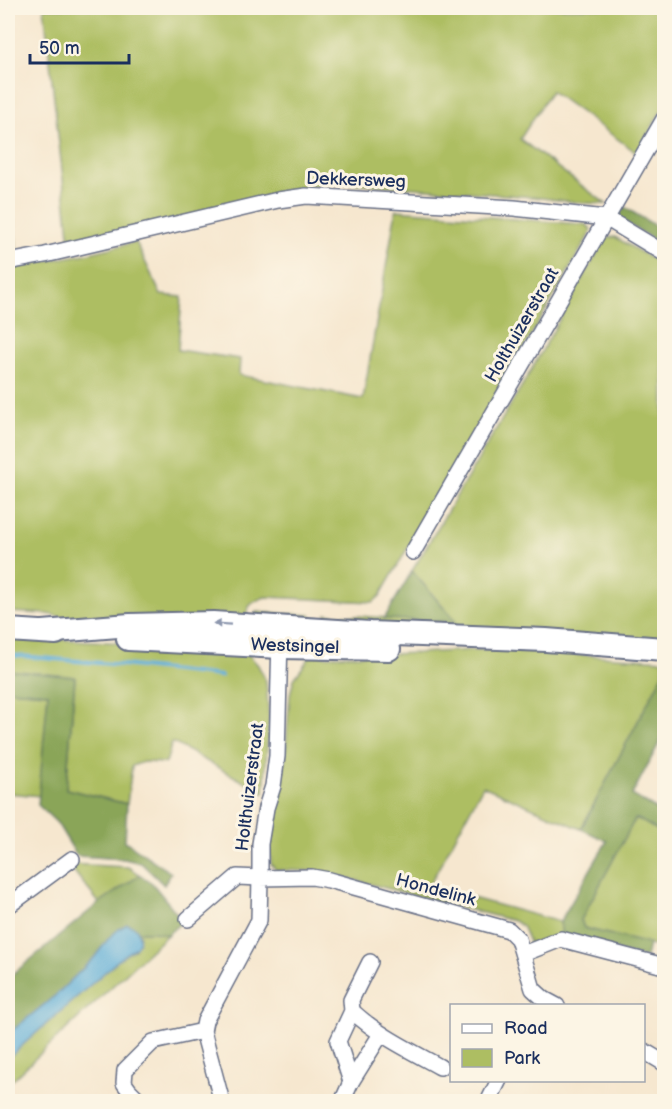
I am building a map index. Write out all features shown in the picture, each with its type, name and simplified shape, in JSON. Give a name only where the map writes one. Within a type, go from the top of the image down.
[{"type":"main road","name":"Westsingel","points":[[8,630],[123,639],[280,637],[417,650],[503,646],[546,640],[664,649]]},
{"type":"street","name":"Holthuizerstraat","points":[[413,552],[664,118]]},
{"type":"street","name":"Dekkersweg","points":[[8,262],[278,200],[306,196],[514,208],[606,218],[664,253]]},
{"type":"street","name":"Holthuizerstraat","points":[[260,878],[260,844],[277,756],[280,637]]},
{"type":"street","points":[[8,906],[72,859]]},
{"type":"street","name":"Hondelink","points":[[188,919],[237,876],[312,877],[329,880],[509,930],[518,939],[533,988],[547,1003]]},
{"type":"street","points":[[222,1101],[202,1031],[205,1021],[259,920],[260,878]]},
{"type":"street","points":[[524,954],[561,939],[664,966]]},
{"type":"street","points":[[351,1082],[338,1041],[352,1011],[351,1000],[370,962]]},
{"type":"street","points":[[352,1011],[381,1034],[440,1067]]},
{"type":"street","points":[[141,1101],[124,1083],[125,1070],[153,1042],[202,1031]]},
{"type":"street","points":[[342,1101],[381,1034]]},
{"type":"street","points":[[645,1052],[664,1063]]},
{"type":"street","points":[[488,1101],[498,1082]]},
{"type":"green space","points":[[44,8],[664,8],[664,106],[637,153],[551,91],[520,139],[606,204],[335,182],[70,243]]},
{"type":"green space","points":[[8,165],[17,255],[8,257]]},
{"type":"green space","points":[[624,207],[664,231],[664,246],[618,218]]},
{"type":"green space","points":[[396,210],[582,224],[587,225],[591,232],[380,596],[373,602],[265,597],[250,605],[245,621],[71,619],[47,614],[8,612],[8,268],[136,242],[161,295],[182,297],[178,350],[240,359],[239,375],[363,399]]},
{"type":"green space","points":[[615,237],[664,266],[664,640],[326,626],[326,614],[455,622],[412,571],[530,372],[605,239]]},
{"type":"green space","points":[[412,571],[456,622],[384,619]]},
{"type":"green space","points":[[256,612],[311,615],[312,626],[254,621]]},
{"type":"green space","points":[[8,637],[247,653],[258,665],[266,681],[269,718],[264,793],[172,742],[166,763],[143,762],[132,766],[127,804],[66,789],[75,678],[8,670]]},
{"type":"green space","points":[[490,649],[664,660],[664,672],[581,829],[483,786],[429,886],[560,922],[562,936],[530,944],[522,926],[514,921],[331,874],[276,870],[271,864],[269,846],[285,758],[290,694],[294,679],[312,654],[325,656]]},
{"type":"green space","points":[[8,670],[75,677],[66,789],[127,804],[125,841],[171,873],[164,885],[141,863],[124,859],[77,856],[57,823],[38,805],[48,693],[8,690]]},
{"type":"green space","points":[[664,672],[664,734],[632,795],[664,814],[664,834],[635,819],[581,920],[584,928],[649,944],[646,958],[562,936],[560,922],[607,841],[581,829]]},
{"type":"green space","points":[[8,690],[48,693],[40,796],[8,793]]},
{"type":"green space","points":[[635,819],[664,834],[664,918],[658,947],[584,928],[581,920]]},
{"type":"green space","points":[[68,864],[128,867],[140,875],[99,903]]},
{"type":"green space","points":[[140,875],[152,883],[183,921],[167,935],[138,932],[136,928],[109,938],[94,958],[56,995],[8,1034],[8,978],[99,903]]},
{"type":"green space","points":[[138,932],[167,935],[8,1084],[8,1058],[124,955],[135,949],[140,936]]},
{"type":"water","points":[[127,924],[136,928],[138,933],[139,941],[136,947],[124,955],[8,1058],[8,1034],[56,995],[94,958],[109,938]]},
{"type":"waterway","points":[[8,655],[221,676]]}]
